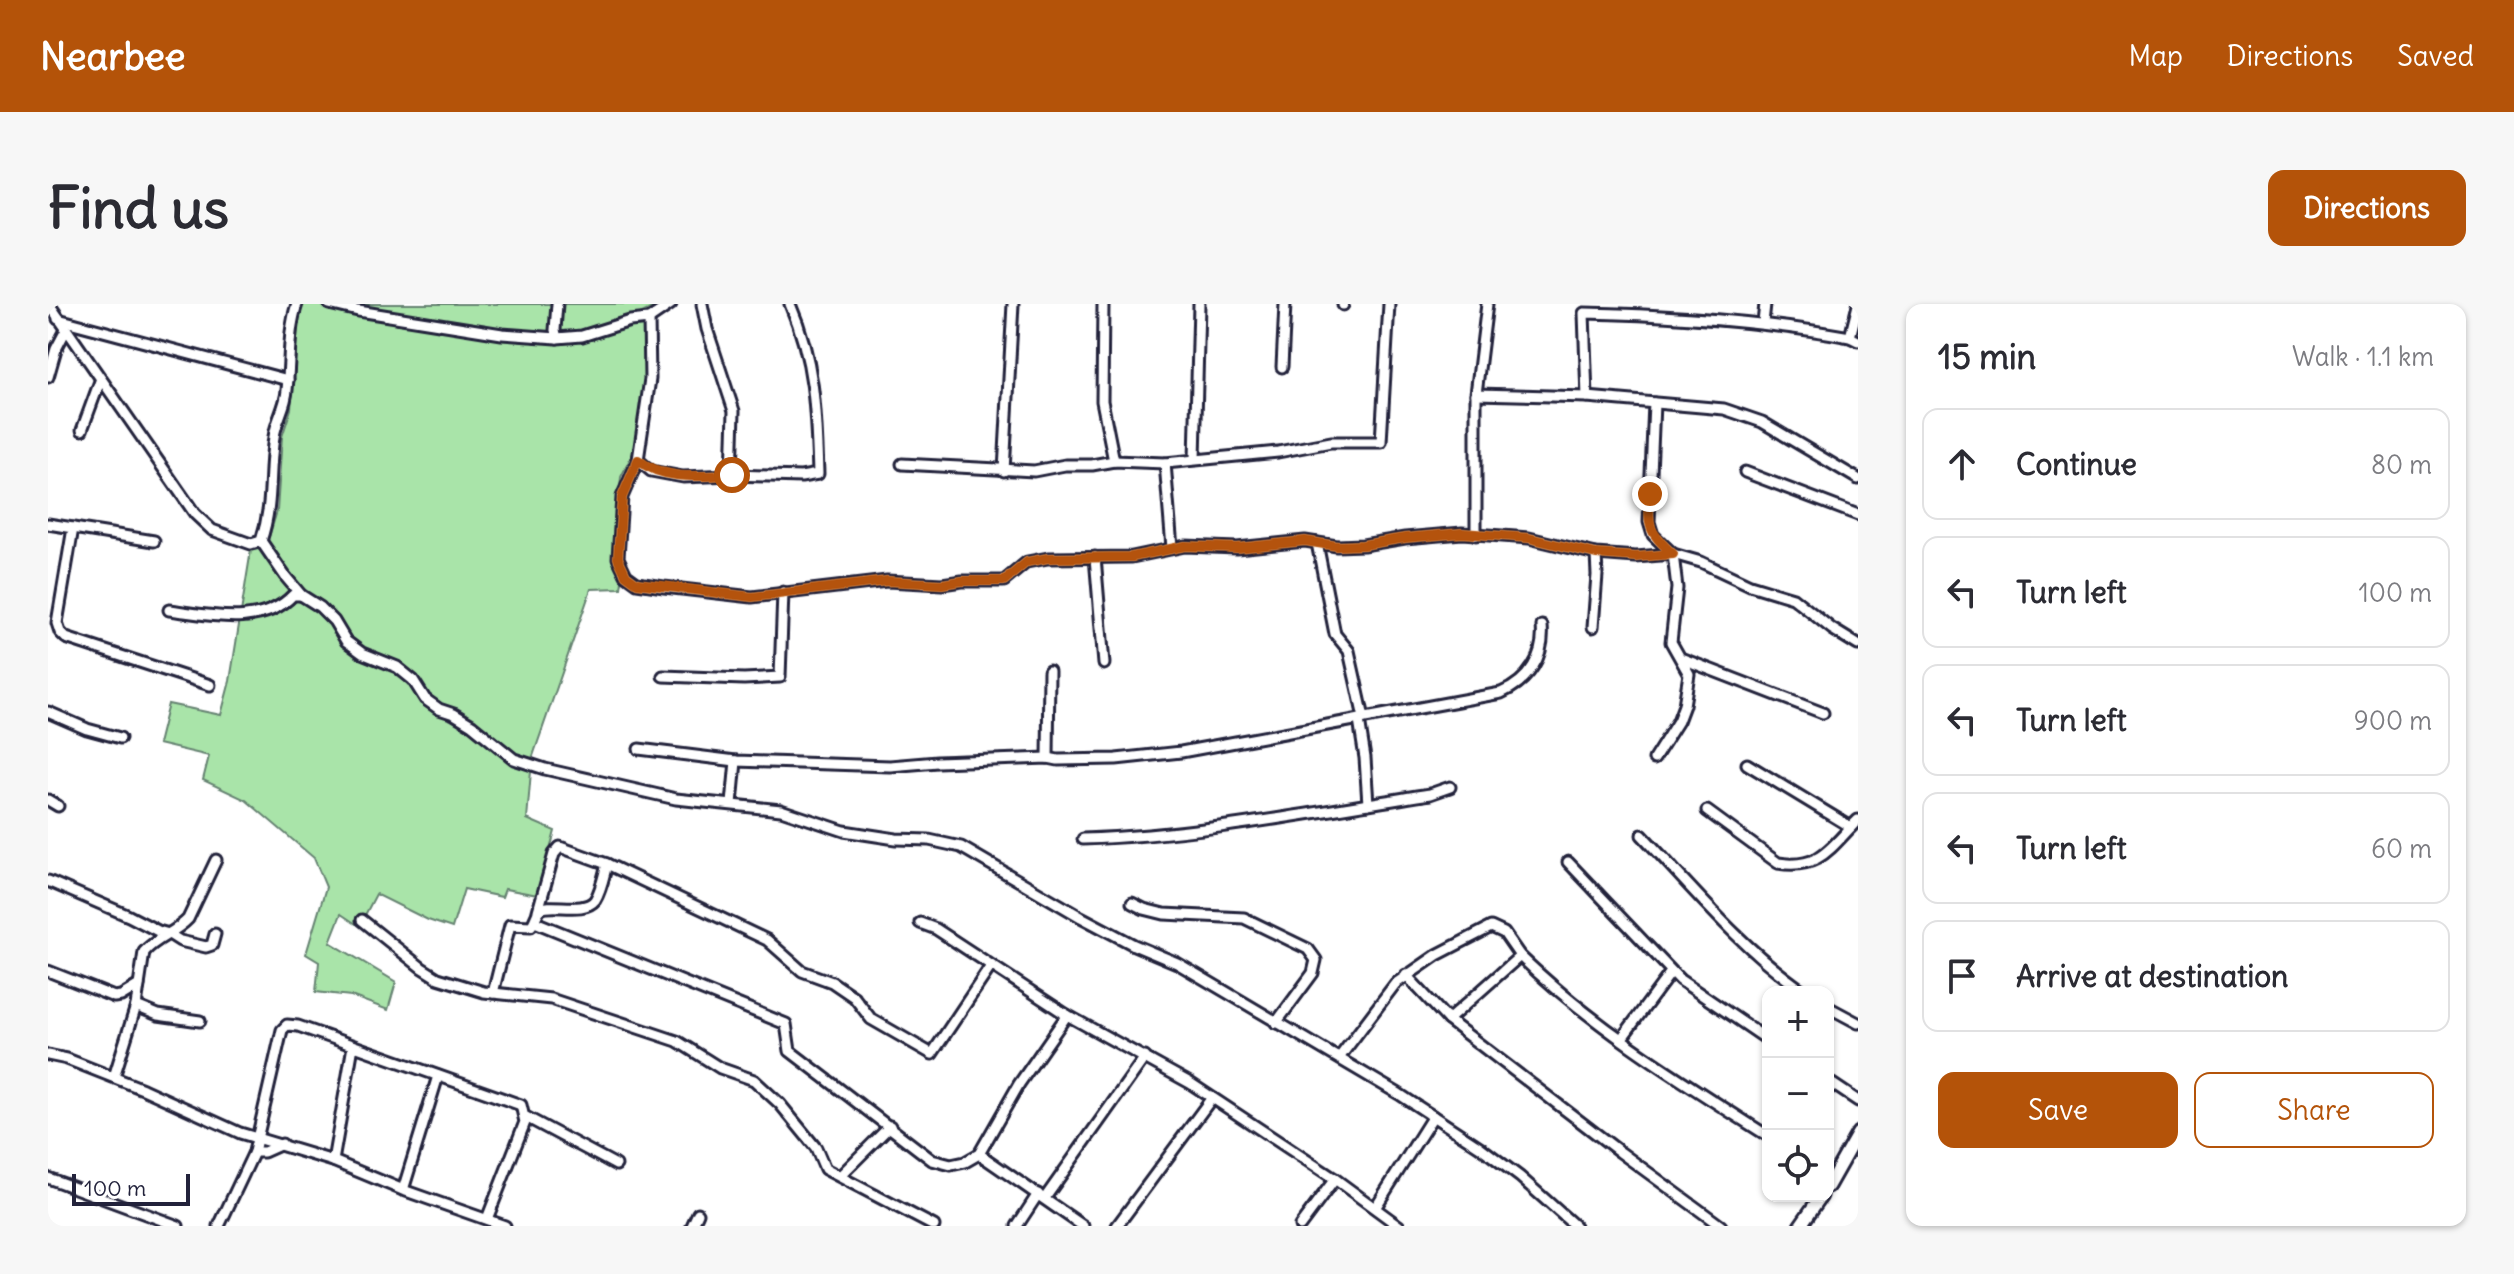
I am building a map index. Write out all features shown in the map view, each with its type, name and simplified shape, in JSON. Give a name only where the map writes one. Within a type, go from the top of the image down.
[{"type":"street","points":[[49,304],[200,520],[212,530],[235,540],[251,544],[261,541]]},
{"type":"street","points":[[261,541],[270,516],[272,453],[276,423],[286,405],[297,304]]},
{"type":"street","points":[[329,304],[502,334],[557,338],[582,336],[630,321],[649,319],[671,304]]},
{"type":"street","points":[[557,304],[557,338]]},
{"type":"street","points":[[702,304],[734,411],[732,475]]},
{"type":"street","points":[[638,460],[651,471],[683,477],[801,477],[818,474],[813,378],[803,334],[790,304]]},
{"type":"street","points":[[1004,471],[1013,304]]},
{"type":"street","points":[[1103,304],[1102,401],[1114,461]]},
{"type":"street","points":[[1195,459],[1199,304]]},
{"type":"street","points":[[1282,367],[1285,304]]},
{"type":"street","points":[[902,464],[1034,471],[1114,461],[1165,463],[1278,452],[1331,442],[1381,442],[1389,304]]},
{"type":"street","points":[[1476,535],[1476,394],[1487,304]]},
{"type":"street","points":[[1674,315],[1676,304]]},
{"type":"street","points":[[1763,323],[1765,304]]},
{"type":"street","points":[[1584,397],[1585,309],[1763,323],[1854,339],[1858,305]]},
{"type":"street","points":[[58,319],[288,380]]},
{"type":"street","points":[[649,319],[650,379],[638,460],[622,497],[618,558],[626,575],[637,583],[752,597],[887,581],[942,584],[1004,581],[1027,562],[1048,558],[1132,557],[1199,545],[1237,548],[1305,541],[1363,545],[1420,536],[1476,535],[1529,538],[1596,554],[1636,557],[1673,554],[1701,562],[1750,585],[1793,598],[1858,645]]},
{"type":"street","points":[[48,377],[56,349],[66,330]]},
{"type":"street","points":[[82,430],[100,381]]},
{"type":"street","points":[[1476,394],[1584,397],[1724,409],[1749,417],[1858,479]]},
{"type":"street","points":[[1654,403],[1649,522],[1653,535],[1673,554],[1677,588],[1671,642],[1689,674],[1678,721],[1654,759]]},
{"type":"street","points":[[1165,463],[1172,548]]},
{"type":"street","points":[[1745,472],[1858,515]]},
{"type":"street","points":[[48,524],[154,541]]},
{"type":"street","points":[[73,528],[57,623],[60,632],[66,638],[210,685]]},
{"type":"street","points":[[261,541],[301,595],[334,621],[346,641],[362,653],[397,667],[413,680],[425,699],[472,725],[514,759],[676,799],[781,810],[844,831],[896,839],[929,840],[961,847],[1081,917],[1177,963],[1433,1116],[1520,1177],[1575,1226]]},
{"type":"street","points":[[1317,543],[1335,634],[1349,651],[1361,719],[1368,804]]},
{"type":"street","points":[[1593,627],[1596,554]]},
{"type":"street","points":[[1095,557],[1104,664]]},
{"type":"street","points":[[663,676],[780,677],[783,592]]},
{"type":"street","points":[[169,610],[209,616],[253,615],[282,607],[293,595],[301,595]]},
{"type":"street","points":[[639,749],[736,761],[890,766],[1048,758],[1116,759],[1181,752],[1501,693],[1516,687],[1537,659],[1544,644],[1542,626]]},
{"type":"street","points":[[1683,659],[1823,713]]},
{"type":"street","points":[[1048,758],[1049,671]]},
{"type":"street","points":[[48,712],[87,729],[120,738]]},
{"type":"street","points":[[732,804],[736,761]]},
{"type":"street","points":[[1707,811],[1778,863],[1792,865],[1813,862],[1824,855],[1854,823],[1747,764]]},
{"type":"street","points":[[1083,839],[1167,834],[1430,794],[1450,787]]},
{"type":"street","points":[[48,800],[58,806]]},
{"type":"street","points":[[1642,835],[1731,932],[1797,986]]},
{"type":"street","points":[[493,993],[510,925],[531,926],[535,922],[554,854],[560,847],[607,864],[767,940],[802,971],[832,982],[854,997],[871,1019],[932,1054],[991,966]]},
{"type":"street","points":[[114,1077],[136,1006],[144,952],[188,919],[216,860]]},
{"type":"street","points":[[1568,862],[1671,972],[1762,1036]]},
{"type":"street","points":[[538,911],[545,907],[568,909],[591,904],[607,864]]},
{"type":"street","points":[[48,881],[180,941],[206,947],[212,945],[215,934]]},
{"type":"street","points":[[1132,903],[1164,914],[1244,918],[1308,949],[1316,960],[1313,973],[1276,1023]]},
{"type":"street","points":[[362,920],[438,978],[493,993],[551,999],[677,1041],[720,1068],[754,1080],[780,1104],[816,1148],[825,1169],[934,1226]]},
{"type":"street","points":[[535,922],[786,1024],[790,1051],[932,1160],[951,1165],[979,1154],[1019,1084],[1067,1015]]},
{"type":"street","points":[[920,923],[936,929],[1067,1015],[1145,1057],[1335,1179],[1399,1226]]},
{"type":"street","points":[[1339,1058],[1382,1000],[1406,975],[1491,927],[1504,933],[1520,956],[1541,976],[1622,1038],[1762,1132]]},
{"type":"street","points":[[1448,1020],[1520,956]]},
{"type":"street","points":[[48,971],[114,997],[139,985]]},
{"type":"street","points":[[1622,1038],[1671,972]]},
{"type":"street","points":[[1406,975],[1448,1020],[1721,1226]]},
{"type":"street","points":[[136,1006],[158,1015],[200,1021]]},
{"type":"street","points":[[1834,1010],[1858,1023]]},
{"type":"street","points":[[219,1226],[254,1152],[282,1030],[287,1025],[298,1026],[521,1105],[526,1117],[616,1165]]},
{"type":"street","points":[[333,1161],[353,1046]]},
{"type":"street","points":[[48,1055],[114,1077],[240,1133],[333,1161],[505,1226]]},
{"type":"street","points":[[1017,1226],[1145,1057]]},
{"type":"street","points":[[403,1190],[438,1076]]},
{"type":"street","points":[[1834,1085],[1858,1101]]},
{"type":"street","points":[[1117,1226],[1211,1099]]},
{"type":"street","points":[[1375,1208],[1433,1116]]},
{"type":"street","points":[[487,1219],[526,1117]]},
{"type":"street","points":[[840,1176],[890,1126]]},
{"type":"street","points":[[1834,1172],[1858,1133]]},
{"type":"street","points":[[254,1152],[264,1152],[282,1144]]},
{"type":"street","points":[[979,1154],[1083,1226]]},
{"type":"street","points":[[48,1178],[178,1226]]},
{"type":"street","points":[[1300,1226],[1335,1179]]},
{"type":"street","points":[[1800,1226],[1817,1202]]},
{"type":"street","points":[[692,1226],[698,1213]]},
{"type":"green space","points":[[300,304],[660,304],[640,314],[645,333],[646,373],[634,451],[621,477],[613,559],[623,575],[621,588],[591,589],[532,759],[527,819],[555,831],[538,895],[505,889],[502,897],[464,889],[452,928],[428,920],[376,894],[364,917],[356,924],[341,914],[330,942],[396,982],[388,1010],[351,996],[316,992],[319,962],[306,954],[326,887],[314,858],[246,800],[203,780],[209,756],[158,744],[168,704],[221,715],[230,681],[251,550],[259,549],[268,540],[277,511],[282,437],[291,409]]},
{"type":"route","points":[[732,475],[683,477],[651,471],[638,460],[622,497],[618,558],[626,575],[637,583],[752,597],[887,581],[942,584],[1004,581],[1027,562],[1048,558],[1132,557],[1199,545],[1237,548],[1305,541],[1337,546],[1363,545],[1462,533],[1529,538],[1596,554],[1636,557],[1673,554],[1653,535],[1649,522],[1650,494]]}]
